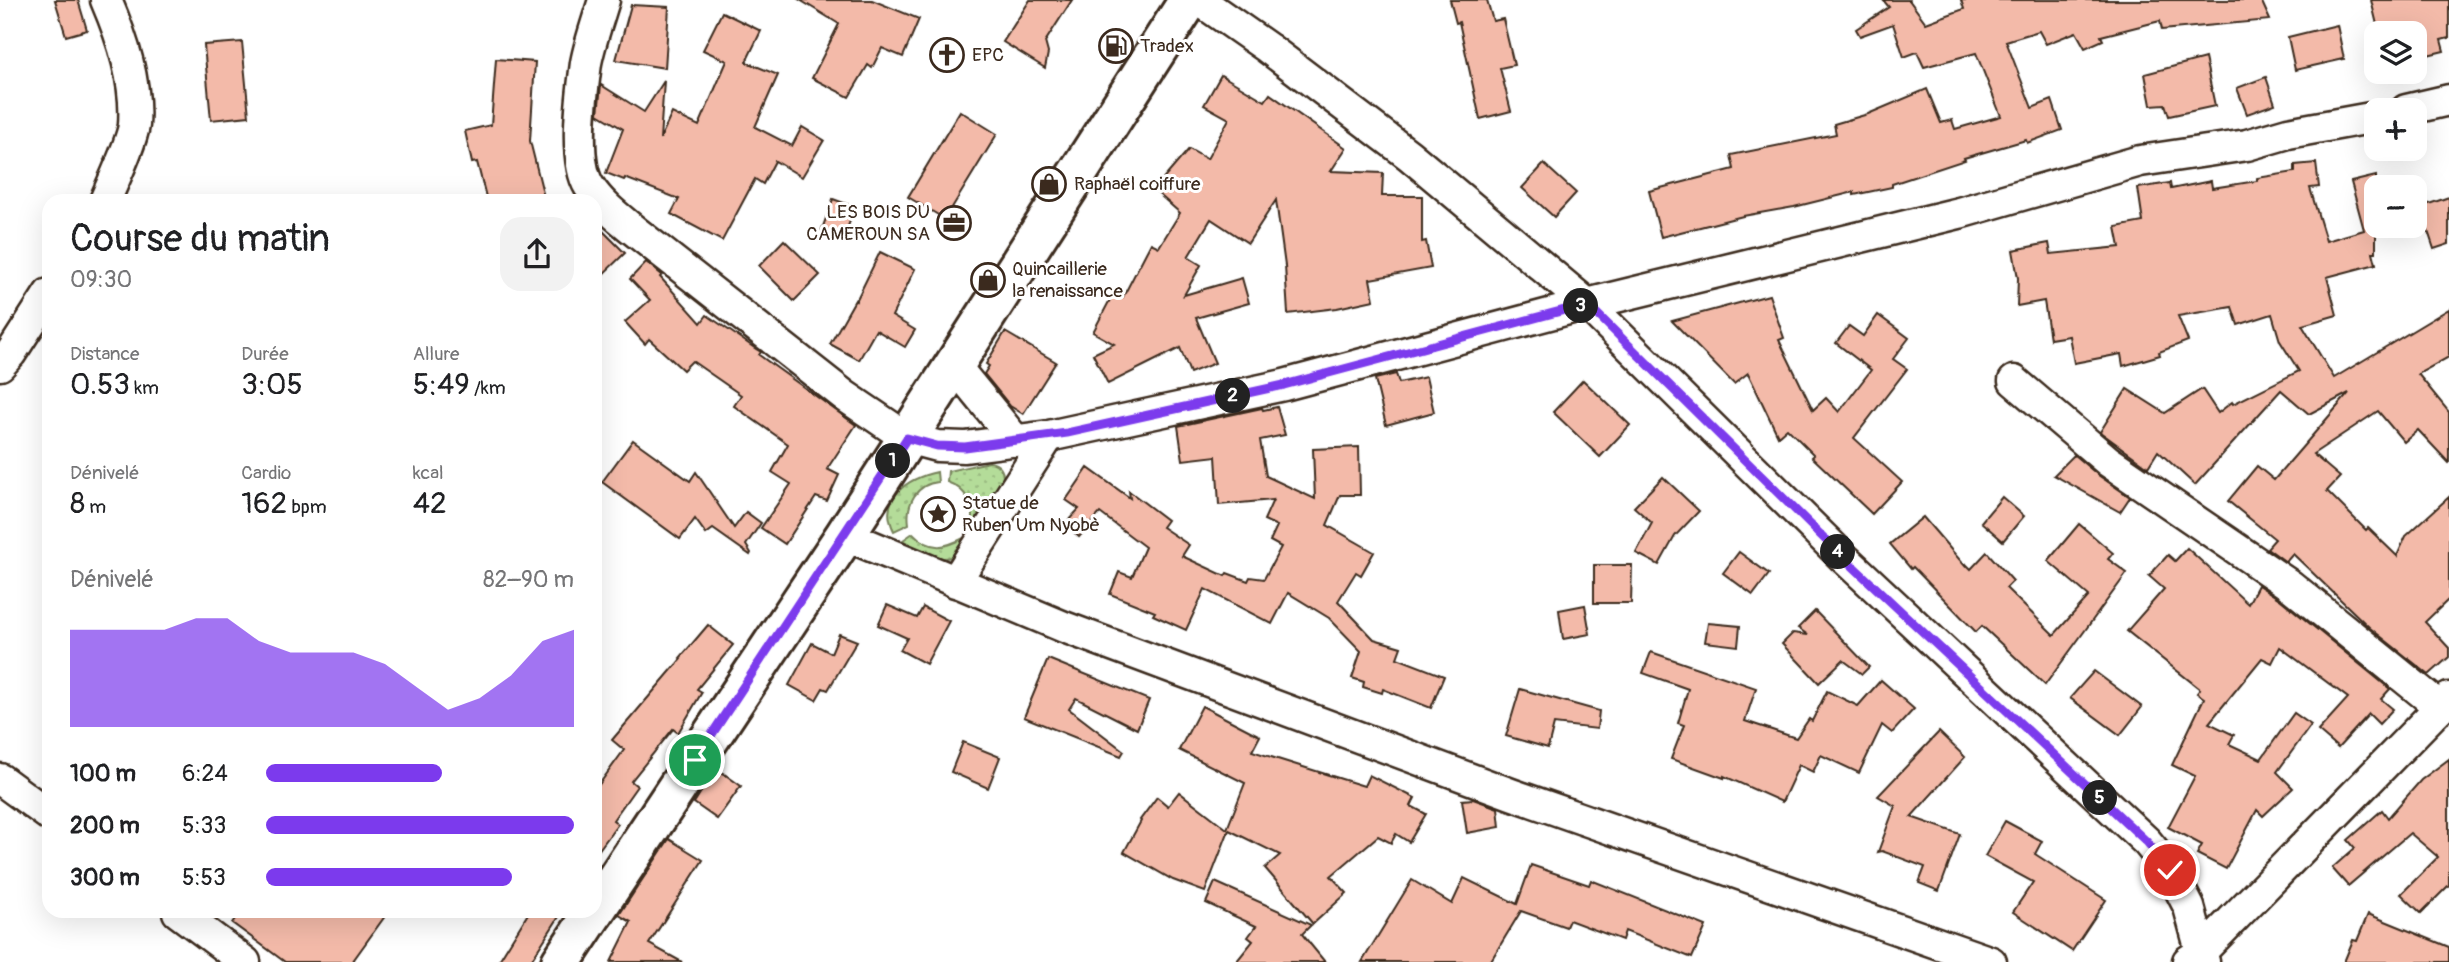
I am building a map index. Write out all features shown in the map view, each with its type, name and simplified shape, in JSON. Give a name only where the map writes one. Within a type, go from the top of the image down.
[{"type":"main road","points":[[602,900],[845,535],[1189,0]]},
{"type":"main road","points":[[561,962],[590,918]]},
{"type":"street","points":[[106,0],[131,70],[134,127],[108,194]]},
{"type":"street","points":[[595,194],[588,185],[580,164],[581,124],[587,61],[604,0]]},
{"type":"street","points":[[1199,0],[1268,48],[1409,155],[1587,304],[1843,557],[2147,842],[2170,870],[2189,907],[2197,959]]},
{"type":"street","points":[[2427,105],[2449,100]]},
{"type":"street","points":[[602,203],[845,396],[907,438],[937,446],[965,447],[1049,436],[1284,385],[1587,304],[1959,213],[2140,161],[2247,145],[2288,133],[2364,119]]},
{"type":"street","points":[[0,365],[11,353],[42,305]]},
{"type":"street","points":[[954,365],[1016,441]]},
{"type":"street","points":[[2014,381],[2108,461],[2291,586],[2444,703],[2197,959]]},
{"type":"street","points":[[955,582],[1049,436]]},
{"type":"street","points":[[845,535],[1064,628],[1511,794],[1991,962]]},
{"type":"street","points":[[0,779],[42,810]]},
{"type":"street","points":[[186,918],[245,962]]},
{"type":"green space","points":[[989,462],[1000,468],[1003,480],[973,527],[968,499],[960,489],[947,482],[948,471]]},
{"type":"green space","points":[[937,472],[938,482],[924,487],[914,496],[909,509],[909,524],[894,531],[890,519],[893,499],[907,484]]},
{"type":"green space","points":[[913,533],[933,546],[945,545],[966,537],[952,557],[939,558],[919,551],[903,540]]},
{"type":"building","points":[[55,0],[78,0],[87,30],[66,36]]},
{"type":"building","points":[[800,0],[872,0],[919,19],[903,57],[882,48],[872,68],[868,65],[849,97],[812,78],[839,24]]},
{"type":"building","points":[[1030,0],[1072,0],[1045,42],[1048,53],[1045,68],[1003,42]]},
{"type":"building","points":[[1450,0],[1487,0],[1493,21],[1503,19],[1514,65],[1500,68],[1511,111],[1480,119],[1459,22],[1456,23]]},
{"type":"building","points":[[1883,0],[1909,0],[1926,23],[1964,9],[1961,0],[2261,0],[2270,20],[2162,30],[2160,21],[2101,36],[2103,40],[2085,48],[2076,32],[2046,44],[2039,31],[2006,41],[2032,108],[2052,100],[2062,130],[2027,143],[2026,140],[1964,158],[1965,160],[1892,184],[1892,187],[1854,195],[1854,192],[1743,216],[1661,237],[1649,191],[1734,169],[1731,155],[1836,134],[1834,124],[1868,114],[1927,89],[1941,123],[1952,120],[1955,129],[2001,116],[1976,53],[1924,67],[1917,52],[1904,57],[1893,24],[1860,36],[1856,29],[1889,7]]},
{"type":"building","points":[[2371,0],[2449,0],[2449,38],[2441,40],[2444,51],[2427,55],[2427,21],[2376,21]]},
{"type":"building","points":[[631,5],[669,7],[665,68],[616,60]]},
{"type":"building","points":[[722,12],[761,31],[746,62],[778,75],[755,127],[792,146],[802,127],[824,140],[802,177],[775,161],[763,184],[755,179],[722,241],[671,214],[679,199],[606,173],[623,129],[598,114],[601,85],[644,112],[664,81],[660,139],[672,113],[699,126],[727,61],[703,50]]},
{"type":"building","points":[[2337,25],[2344,59],[2295,70],[2288,37]]},
{"type":"building","points":[[242,42],[249,116],[211,120],[204,45]]},
{"type":"building","points":[[2205,58],[2215,106],[2169,116],[2165,104],[2151,105],[2145,74]]},
{"type":"building","points":[[496,59],[535,62],[530,141],[543,194],[485,194],[477,162],[472,163],[465,131],[491,125]]},
{"type":"building","points":[[1221,75],[1265,101],[1270,94],[1346,148],[1331,171],[1383,173],[1382,196],[1422,196],[1422,242],[1426,241],[1431,268],[1370,279],[1374,300],[1288,314],[1276,200],[1248,243],[1211,219],[1188,257],[1201,265],[1184,295],[1242,278],[1249,303],[1196,318],[1215,363],[1190,373],[1180,348],[1108,384],[1093,354],[1114,344],[1093,332],[1114,292],[1123,297],[1151,243],[1159,247],[1180,213],[1154,190],[1189,149],[1207,159],[1229,119],[1204,105]]},
{"type":"building","points":[[2266,77],[2275,104],[2247,114],[2237,88]]},
{"type":"building","points":[[960,111],[997,134],[945,219],[908,197]]},
{"type":"building","points":[[2316,163],[2319,187],[2310,188],[2326,241],[2364,230],[2364,238],[2376,238],[2376,252],[2373,252],[2376,264],[2327,277],[2337,315],[2302,325],[2334,378],[2449,309],[2449,357],[2418,374],[2449,412],[2449,463],[2418,430],[2404,442],[2378,411],[2313,454],[2340,477],[2327,491],[2397,556],[2406,536],[2449,497],[2449,599],[2425,622],[2449,648],[2449,657],[2429,675],[2370,628],[2293,554],[2286,562],[2267,548],[2275,539],[2228,501],[2257,466],[2274,480],[2349,393],[2309,414],[2281,390],[2195,485],[2158,451],[2148,467],[2100,432],[2127,389],[2165,413],[2202,389],[2218,413],[2232,402],[2233,404],[2299,371],[2280,341],[2272,314],[2238,325],[2232,307],[2178,316],[2188,341],[2159,352],[2160,355],[2123,366],[2121,354],[2074,363],[2069,336],[2050,339],[2044,301],[2017,306],[2018,278],[2013,250],[2049,243],[2051,254],[2120,247],[2116,227],[2143,222],[2138,188],[2170,183],[2171,189],[2211,181],[2212,188],[2295,172],[2295,165]]},
{"type":"building","points":[[1544,164],[1576,193],[1554,217],[1522,188]]},
{"type":"building","points":[[2364,179],[2364,230],[2351,182]]},
{"type":"building","points":[[2449,197],[2449,244],[2434,249],[2427,228],[2427,205]]},
{"type":"building","points":[[833,199],[855,207],[843,240],[821,232]]},
{"type":"building","points":[[602,230],[625,253],[602,275]]},
{"type":"building","points":[[784,240],[820,275],[794,301],[759,266]]},
{"type":"building","points":[[880,252],[915,269],[892,316],[915,330],[905,347],[876,330],[859,360],[830,344],[856,301]]},
{"type":"building","points":[[646,262],[662,275],[660,277],[701,323],[707,315],[761,352],[759,355],[856,425],[827,469],[839,475],[827,501],[816,497],[785,544],[761,528],[791,484],[772,472],[788,444],[734,406],[741,395],[692,361],[683,370],[649,339],[645,344],[625,322],[650,300],[630,279]]},
{"type":"building","points":[[1769,295],[1784,338],[1779,340],[1813,410],[1826,398],[1839,412],[1871,370],[1836,343],[1849,326],[1863,336],[1878,315],[1909,338],[1893,359],[1907,369],[1854,438],[1902,482],[1872,514],[1812,457],[1814,455],[1787,428],[1778,436],[1748,373],[1734,384],[1672,321]]},
{"type":"building","points":[[1005,332],[1056,362],[1023,414],[1010,406],[984,374],[989,366],[986,364]]},
{"type":"building","points":[[1396,374],[1399,383],[1426,377],[1434,412],[1386,425],[1375,379]]},
{"type":"building","points":[[1583,380],[1630,425],[1600,457],[1553,412]]},
{"type":"building","points":[[1277,407],[1285,435],[1260,440],[1266,476],[1315,499],[1313,449],[1359,447],[1360,495],[1340,495],[1327,525],[1374,552],[1361,575],[1356,572],[1338,601],[1374,639],[1401,647],[1397,658],[1444,676],[1431,708],[1383,689],[1382,693],[1363,687],[1364,682],[1352,678],[1361,651],[1329,618],[1288,593],[1272,624],[1205,589],[1186,630],[1153,615],[1155,612],[1110,594],[1119,572],[1132,577],[1145,547],[1100,513],[1079,537],[1065,524],[1079,509],[1066,500],[1088,468],[1130,498],[1129,491],[1167,520],[1162,527],[1189,545],[1182,556],[1225,576],[1227,573],[1248,581],[1250,577],[1264,579],[1281,547],[1270,541],[1277,526],[1264,520],[1273,500],[1219,505],[1216,456],[1183,460],[1178,426]]},
{"type":"building","points":[[633,440],[690,481],[696,472],[734,528],[746,512],[761,523],[746,545],[750,555],[713,529],[706,534],[695,519],[680,539],[602,482]]},
{"type":"building","points":[[2074,455],[2130,497],[2120,512],[2054,475]]},
{"type":"building","points":[[1663,477],[1699,511],[1675,536],[1659,565],[1636,553],[1652,523],[1634,507]]},
{"type":"building","points":[[2002,497],[2024,516],[2003,541],[1981,522]]},
{"type":"building","points":[[1923,517],[1965,566],[1966,564],[1971,569],[1987,552],[2013,581],[2006,588],[2054,635],[2089,596],[2048,561],[2079,524],[2113,553],[2108,559],[2127,573],[2045,685],[1982,626],[1976,632],[1913,567],[1911,569],[1890,544]]},
{"type":"building","points":[[2187,548],[2248,604],[2258,585],[2281,600],[2390,689],[2381,699],[2393,709],[2379,724],[2369,714],[2338,748],[2318,731],[2348,698],[2280,647],[2272,663],[2262,658],[2209,723],[2234,735],[2229,744],[2261,759],[2294,713],[2311,725],[2277,772],[2293,788],[2263,816],[2257,810],[2226,869],[2197,854],[2202,845],[2168,827],[2195,776],[2172,765],[2204,698],[2197,693],[2200,689],[2127,631],[2164,589],[2149,576],[2168,555],[2175,561]]},
{"type":"building","points":[[1739,552],[1769,574],[1753,595],[1723,573]]},
{"type":"building","points":[[1594,565],[1632,565],[1631,603],[1594,603]]},
{"type":"building","points":[[887,605],[917,618],[923,607],[949,621],[926,664],[900,650],[907,638],[878,625]]},
{"type":"building","points":[[1585,605],[1590,634],[1563,639],[1559,610]]},
{"type":"building","points":[[1815,611],[1869,667],[1862,674],[1843,660],[1819,683],[1782,644],[1793,633],[1808,635],[1798,628]]},
{"type":"building","points":[[1708,623],[1740,626],[1738,646],[1705,642]]},
{"type":"building","points":[[708,625],[733,645],[697,689],[702,692],[678,733],[673,729],[631,781],[637,786],[613,820],[618,824],[602,846],[602,780],[624,750],[612,740]]},
{"type":"building","points":[[839,634],[857,641],[828,690],[823,688],[816,700],[789,685],[812,643],[831,653]]},
{"type":"building","points":[[1651,652],[1756,688],[1745,721],[1796,738],[1809,719],[1812,721],[1827,691],[1858,706],[1881,680],[1914,709],[1892,733],[1882,725],[1859,773],[1821,755],[1813,772],[1799,765],[1782,802],[1724,776],[1671,759],[1684,725],[1678,723],[1688,689],[1643,673]]},
{"type":"building","points":[[1048,659],[1149,700],[1137,729],[1076,698],[1069,709],[1124,751],[1121,756],[1024,717]]},
{"type":"building","points":[[2094,671],[2142,707],[2120,735],[2070,698]]},
{"type":"building","points":[[1520,689],[1599,711],[1597,729],[1554,724],[1548,748],[1506,736]]},
{"type":"building","points":[[1202,706],[1260,736],[1252,751],[1364,786],[1369,775],[1415,798],[1411,806],[1426,814],[1409,842],[1396,834],[1391,843],[1378,836],[1331,876],[1347,893],[1313,924],[1265,868],[1280,855],[1229,830],[1205,892],[1173,880],[1124,852],[1140,820],[1157,797],[1168,806],[1179,792],[1227,829],[1245,783],[1179,750]]},
{"type":"building","points":[[1939,732],[1965,757],[1911,817],[1960,834],[1939,891],[1919,883],[1925,867],[1882,851],[1878,852],[1895,806],[1878,796]]},
{"type":"building","points":[[963,742],[1000,757],[988,788],[951,772]]},
{"type":"building","points":[[2449,759],[2449,885],[2421,913],[2401,894],[2438,857],[2410,833],[2348,886],[2332,868],[2355,848],[2348,840],[2382,810],[2388,818],[2421,780]]},
{"type":"building","points":[[716,768],[741,786],[717,819],[694,803]]},
{"type":"building","points":[[1473,799],[1498,808],[1500,827],[1467,833],[1462,800]]},
{"type":"building","points":[[2005,821],[2042,841],[2035,854],[2106,900],[2072,951],[2013,912],[2033,882],[1985,856]]},
{"type":"building","points":[[669,839],[703,860],[649,944],[682,962],[611,962],[631,922],[619,915]]},
{"type":"building","points":[[1531,865],[1589,885],[1591,880],[1706,926],[1692,958],[1625,931],[1622,940],[1569,920],[1566,927],[1521,911],[1490,962],[1362,962],[1412,880],[1452,904],[1464,878],[1517,904]]},
{"type":"building","points":[[1215,882],[1311,925],[1302,934],[1325,962],[1236,962],[1253,941],[1248,937],[1256,926],[1206,903]]},
{"type":"building","points":[[2368,914],[2449,947],[2449,962],[2344,962],[2353,940],[2357,941]]},
{"type":"building","points":[[236,918],[384,918],[352,962],[285,962],[232,923]]},
{"type":"building","points":[[525,918],[558,918],[530,962],[498,962]]},
{"type":"place","name":"Tradex","points":[[1116,46]]},
{"type":"place","name":"EPC","points":[[947,55]]},
{"type":"place","name":"Raphaël coiffure","points":[[1049,184]]},
{"type":"place","name":"LES BOIS DU CAMEROUN SA","points":[[954,223]]},
{"type":"place","name":"Quincaillerie la renaissance","points":[[988,280]]},
{"type":"place","name":"Statue de Ruben Um Nyobè","points":[[938,514]]},
{"type":"route","points":[[695,760],[907,438],[937,446],[965,447],[1067,433],[1284,385],[1587,304],[1843,557],[2147,842],[2170,870]]}]
